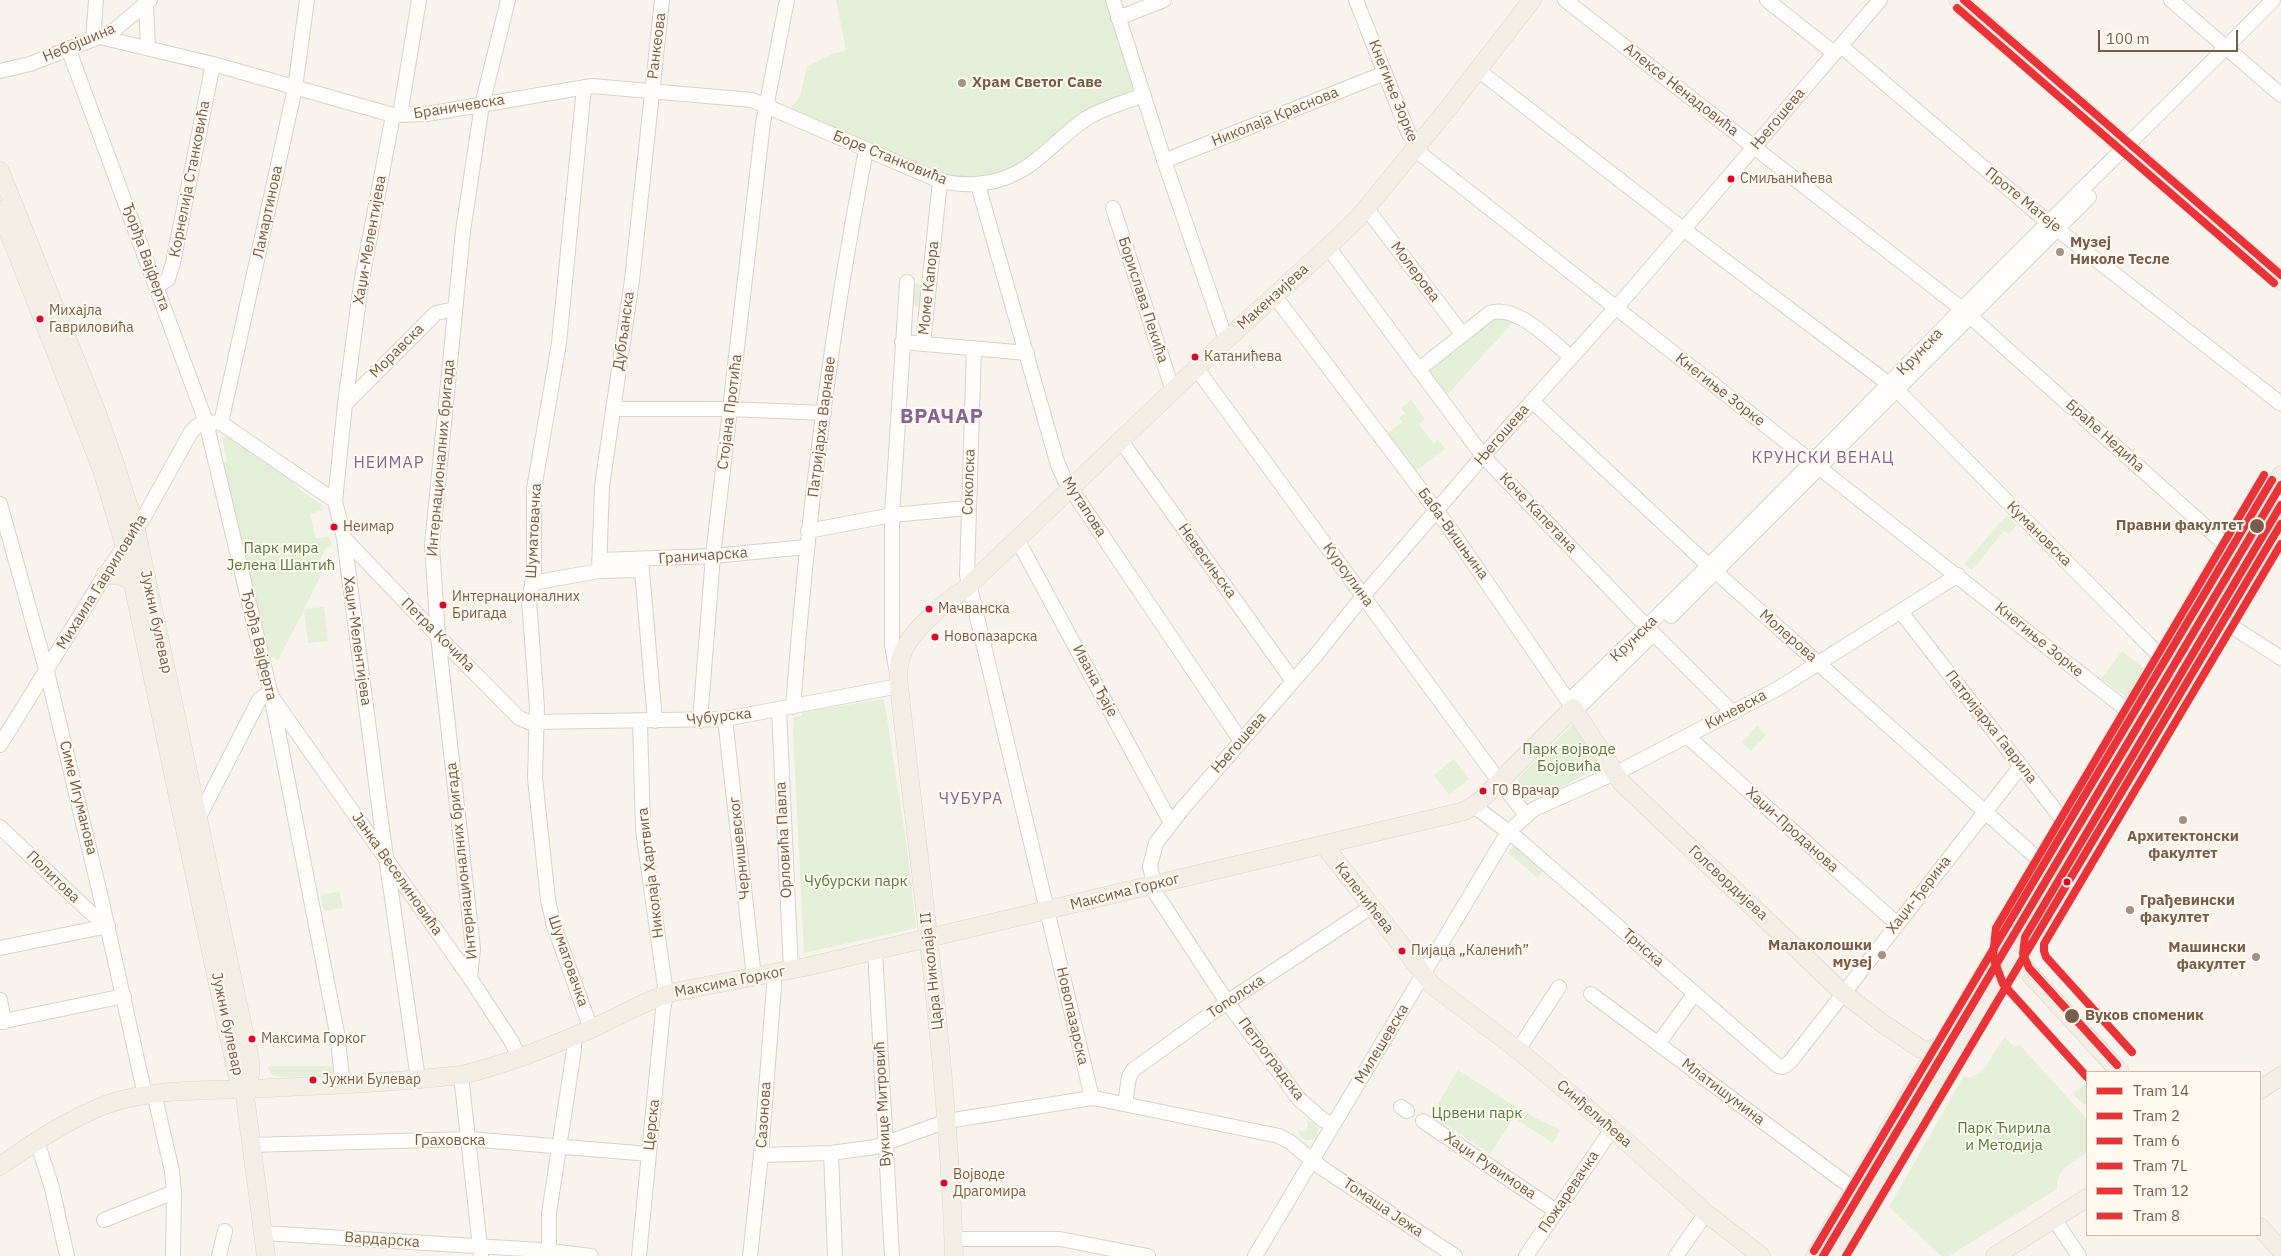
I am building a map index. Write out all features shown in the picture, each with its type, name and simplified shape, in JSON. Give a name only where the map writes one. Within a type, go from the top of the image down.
[{"type":"main road","name":"Макензијева","points":[[899,681],[902,652],[910,640],[932,616],[953,596],[967,587],[1366,209],[1532,0]]},
{"type":"main road","points":[[1958,0],[2281,267]]},
{"type":"main road","points":[[1972,0],[2281,281]]},
{"type":"main road","name":"Јужни булевар","points":[[0,171],[96,410],[136,530],[250,1060],[250,1075],[244,1089]]},
{"type":"main road","name":"Јужни булевар","points":[[0,210],[102,470],[125,546],[237,1074],[244,1089],[266,1256]]},
{"type":"main road","points":[[1815,1256],[1924,1070],[1942,1045],[2003,944],[2281,475]]},
{"type":"main road","points":[[1838,1256],[2250,561],[2281,512]]},
{"type":"main road","points":[[105,575],[126,577],[132,581]]},
{"type":"main road","name":"Макензијева","points":[[899,681],[926,638],[956,605],[967,587]]},
{"type":"main road","points":[[892,636],[902,641],[910,640]]},
{"type":"main road","name":"Цара Николаја II","points":[[899,681],[929,938],[947,1121],[954,1247]]},
{"type":"main road","name":"Баба-Вишњина","points":[[1573,708],[1614,773]]},
{"type":"main road","name":"Крунска","points":[[1474,806],[1573,708]]},
{"type":"main road","name":"Голсвордијева","points":[[1614,773],[1621,782],[1842,992],[1882,1023],[1921,1049],[1928,1050],[1942,1045]]},
{"type":"main road","name":"Максима Горког","points":[[0,1166],[65,1124],[106,1105],[150,1094],[418,1080],[461,1075],[574,1036],[666,994],[783,972],[1047,911],[1152,884],[1466,811],[1474,806]]},
{"type":"main road","name":"Каленићева","points":[[1324,845],[1424,975]]},
{"type":"main road","points":[[2003,944],[2119,1071]]},
{"type":"main road","name":"Синђелићева","points":[[1424,975],[1432,985],[1518,1050],[1612,1129],[1706,1213],[1761,1256]]},
{"type":"main road","points":[[2261,1089],[2281,1076]]},
{"type":"main road","points":[[1995,1256],[2086,1199]]},
{"type":"main road","points":[[2261,1228],[2281,1251]]},
{"type":"street","points":[[96,0],[97,38]]},
{"type":"street","name":"Ламартинова","points":[[221,423],[295,88],[307,0]]},
{"type":"street","name":"Хаџи-Мелентијева","points":[[418,1080],[386,860],[344,538],[335,501],[345,404],[361,284],[419,0]]},
{"type":"street","name":"Интернационалних бригада","points":[[470,978],[473,949],[438,636],[432,545],[463,231],[482,104],[508,0]]},
{"type":"street","name":"Ранкеова","points":[[652,91],[662,0]]},
{"type":"street","name":"Стојана Протића","points":[[700,720],[713,556],[766,104],[787,0]]},
{"type":"street","points":[[1113,0],[1164,162],[1226,340]]},
{"type":"street","points":[[1118,18],[1152,3],[1164,0]]},
{"type":"street","name":"Кнегиње Зорке","points":[[1356,0],[1416,148],[2151,729]]},
{"type":"street","name":"Алексе Ненадовића","points":[[1565,0],[1966,312]]},
{"type":"street","name":"Проте Матеје","points":[[1767,0],[1838,49],[2053,226],[2281,404]]},
{"type":"street","name":"Његошева","points":[[1152,884],[1150,866],[1152,854],[1156,844],[1171,823],[1483,456],[1616,307],[1880,0]]},
{"type":"street","points":[[2171,0],[2281,95]]},
{"type":"street","name":"Крунска","points":[[1573,708],[1576,694],[1650,630],[1816,465],[2133,146],[2273,0]]},
{"type":"street","points":[[148,2],[148,48]]},
{"type":"street","name":"Небојшина","points":[[0,71],[30,64],[97,38],[123,24],[148,2]]},
{"type":"street","name":"Браничевска","points":[[97,38],[213,64],[396,115],[427,114],[584,87],[739,98],[766,104]]},
{"type":"street","name":"Ђорђа Вајферта","points":[[68,48],[207,429],[271,695],[330,992],[343,1084]]},
{"type":"street","name":"Корнелија Станковића","points":[[156,287],[168,279],[173,263],[213,64]]},
{"type":"street","points":[[1478,70],[1683,229],[1893,387]]},
{"type":"street","name":"Николаја Краснова","points":[[1164,162],[1385,73]]},
{"type":"street","name":"Шуматовачка","points":[[584,87],[559,343],[534,489],[532,583],[529,600],[537,723],[536,786],[550,912],[591,1029]]},
{"type":"street","name":"Дубљанска","points":[[599,566],[602,486],[632,280],[652,91]]},
{"type":"street","name":"Боре Станковића","points":[[766,104],[940,182],[978,185],[1005,179],[1018,173],[1088,118],[1144,95]]},
{"type":"street","name":"Патријарха Варнаве","points":[[793,707],[808,531],[836,321],[866,150]]},
{"type":"street","name":"Моме Капора","points":[[907,282],[902,342],[923,343],[940,182]]},
{"type":"street","name":"Мутапова","points":[[978,185],[1058,465],[1070,489],[1241,740]]},
{"type":"street","name":"Борислава Пекића","points":[[1113,208],[1173,392]]},
{"type":"street","name":"Молерова","points":[[1366,209],[1463,335]]},
{"type":"street","name":"Коче Капетана","points":[[1328,247],[1483,456],[1650,630],[1733,712]]},
{"type":"street","name":"Баба-Вишњина","points":[[1280,303],[1437,511],[1504,605],[1573,708]]},
{"type":"street","name":"Моравска","points":[[345,404],[436,312],[454,309]]},
{"type":"street","points":[[1418,370],[1492,312],[1508,313],[1524,319],[1571,357]]},
{"type":"street","name":"Браће Недића","points":[[1966,312],[2235,552],[2250,561]]},
{"type":"street","points":[[899,681],[893,655],[892,636],[892,515],[902,342]]},
{"type":"street","points":[[923,343],[1027,353]]},
{"type":"street","name":"Соколска","points":[[967,587],[966,567],[974,348]]},
{"type":"street","name":"Курсулина","points":[[1198,369],[1499,781],[1526,815]]},
{"type":"street","name":"Кумановска","points":[[1893,387],[2169,663],[2184,673]]},
{"type":"street","name":"Молерова","points":[[1532,401],[1712,568],[2047,867]]},
{"type":"street","points":[[613,409],[730,409],[824,413]]},
{"type":"street","points":[[207,429],[221,423],[335,501]]},
{"type":"street","name":"Михаила Гавриловића","points":[[0,745],[105,575],[136,530],[192,432],[197,426],[207,429]]},
{"type":"street","name":"Невесињска","points":[[1121,441],[1293,681]]},
{"type":"street","name":"Симе Игуманова","points":[[0,504],[46,670],[124,996],[172,1171],[174,1192],[173,1256]]},
{"type":"street","points":[[808,531],[892,515],[968,508]]},
{"type":"street","name":"Петра Кочића","points":[[344,538],[519,718],[537,723]]},
{"type":"street","name":"Ивана Ђаје","points":[[1017,539],[1171,823]]},
{"type":"street","name":"Граничарска","points":[[532,583],[599,566],[641,565],[806,547]]},
{"type":"street","points":[[641,565],[655,721]]},
{"type":"street","name":"Кичевска","points":[[1508,832],[1526,815],[1567,793],[1614,773],[1779,688],[1958,575]]},
{"type":"street","name":"Новопазарска","points":[[967,587],[1092,1098]]},
{"type":"street","name":"Патријарха Гаврила","points":[[1901,612],[2070,829],[2086,839]]},
{"type":"street","points":[[2217,617],[2281,658]]},
{"type":"street","name":"Чубурска","points":[[537,723],[725,719],[793,707],[899,681]]},
{"type":"street","points":[[198,819],[259,700],[264,696],[271,695]]},
{"type":"street","name":"Јанка Веселиновића","points":[[271,695],[470,978],[512,1042],[518,1056]]},
{"type":"street","name":"Орловића Павла","points":[[779,710],[783,972]]},
{"type":"street","name":"Чернишевског","points":[[725,719],[754,978]]},
{"type":"street","name":"Николаја Хартвига","points":[[640,722],[643,830],[666,994]]},
{"type":"street","name":"Хаџи-Проданова","points":[[1687,736],[1896,923]]},
{"type":"street","name":"Хаџи-Ђерина","points":[[1778,1066],[1786,1066],[1896,923],[2021,766]]},
{"type":"street","name":"Трнска","points":[[1474,806],[1508,832],[1778,1066]]},
{"type":"street","name":"Политова","points":[[0,827],[91,913],[108,926]]},
{"type":"street","name":"Милешевска","points":[[1254,1256],[1508,832]]},
{"type":"street","name":"Петроградска","points":[[1152,884],[1156,894],[1228,1002],[1299,1099],[1323,1120],[1333,1124]]},
{"type":"street","name":"Тополска","points":[[1125,1104],[1128,1077],[1133,1070],[1228,1002],[1371,907]]},
{"type":"street","points":[[0,948],[108,926]]},
{"type":"street","name":"Вукице Митровић","points":[[875,951],[892,1256]]},
{"type":"street","name":"Сазонова","points":[[750,1256],[783,972]]},
{"type":"street","points":[[1518,1050],[1559,987]]},
{"type":"street","points":[[1658,1044],[1695,993]]},
{"type":"street","name":"Церска","points":[[639,1256],[666,994]]},
{"type":"street","name":"Млатишумина","points":[[1590,994],[1855,1190]]},
{"type":"street","points":[[0,1000],[2,1022],[124,996]]},
{"type":"street","points":[[549,1254],[549,1213],[560,1146],[574,1036]]},
{"type":"street","points":[[461,1075],[480,1251]]},
{"type":"street","points":[[761,1155],[831,1152],[885,1145],[947,1121],[1092,1098],[1279,1136],[1312,1160]]},
{"type":"street","name":"Хаџи Рувимова","points":[[1429,1125],[1556,1211]]},
{"type":"street","name":"Пожаревачка","points":[[1526,1256],[1612,1129]]},
{"type":"street","name":"Граховска","points":[[250,1145],[469,1139],[649,1154]]},
{"type":"street","points":[[38,1141],[52,1188],[67,1256]]},
{"type":"street","points":[[831,1152],[835,1256]]},
{"type":"street","name":"Томаша Јежа","points":[[1312,1160],[1455,1256]]},
{"type":"street","points":[[104,1220],[174,1192]]},
{"type":"street","points":[[1676,1256],[1706,1213]]},
{"type":"street","points":[[2054,1219],[2079,1256]]},
{"type":"street","points":[[219,1256],[225,1231]]},
{"type":"street","name":"Вардарска","points":[[263,1233],[480,1251],[591,1256]]},
{"type":"street","points":[[954,1247],[1060,1239],[1148,1256]]},
{"type":"green space","points":[[836,0],[1107,0],[1138,97],[1098,112],[1030,165],[967,185],[786,114],[800,96],[807,67],[831,54],[846,51]]},
{"type":"green space","points":[[913,283],[922,284],[920,307],[911,306]]},
{"type":"green space","points":[[1491,318],[1516,319],[1446,396],[1426,368]]},
{"type":"green space","points":[[1411,400],[1425,419],[1419,424],[1433,443],[1438,440],[1445,449],[1416,471],[1388,433],[1402,422],[1399,418],[1405,413],[1401,408]]},
{"type":"green space","name":"Парк мира Јелена Шантић","points":[[229,436],[322,505],[323,510],[310,514],[316,539],[329,536],[332,546],[326,548],[320,560],[322,573],[304,609],[324,607],[328,641],[308,643],[304,610],[278,660],[265,653],[219,464],[227,462],[222,438]]},
{"type":"green space","points":[[2007,515],[2017,525],[2009,534],[2004,531],[1972,570],[1964,564]]},
{"type":"green space","points":[[2122,651],[2147,671],[2129,699],[2101,679]]},
{"type":"green space","name":"Чубурски парк","points":[[884,699],[907,848],[916,928],[804,953],[793,733],[794,717],[802,716],[802,712]]},
{"type":"green space","name":"Парк војводе Бојовића","points":[[1574,723],[1600,766],[1548,794],[1528,799],[1520,797],[1516,788],[1519,777]]},
{"type":"green space","points":[[1757,726],[1766,735],[1751,751],[1742,742]]},
{"type":"green space","points":[[1454,759],[1469,779],[1449,795],[1434,775]]},
{"type":"green space","points":[[1513,846],[1516,846],[1544,869],[1538,878],[1508,853]]},
{"type":"green space","points":[[339,891],[343,908],[324,911],[321,895]]},
{"type":"green space","name":"Парк Ћирила и Методија","points":[[2005,1037],[2014,1047],[2019,1044],[2086,1118],[2086,1154],[2066,1167],[2059,1177],[2057,1189],[1949,1256],[1941,1256],[1889,1207],[1963,1077],[1971,1077],[1983,1069]]},
{"type":"green space","points":[[267,1066],[332,1066],[335,1070],[334,1076],[279,1077],[272,1075]]},
{"type":"green space","name":"Црвени парк","points":[[1458,1070],[1519,1109],[1560,1130],[1553,1143],[1514,1118],[1490,1154],[1431,1115]]},
{"type":"green space","points":[[2086,1083],[2086,1103],[2084,1105],[2073,1094]]},
{"type":"green space","points":[[1307,1120],[1313,1122],[1318,1127],[1317,1136],[1312,1140],[1305,1140],[1300,1136],[1298,1130],[1305,1131],[1308,1126]]},
{"type":"tram line","name":"14","points":[[1964,0],[2281,275]]},
{"type":"tram line","name":"2","points":[[1957,8],[2274,283]]},
{"type":"tram line","name":"12","points":[[2086,1076],[2003,984],[1993,957],[1996,928],[2264,475]]},
{"type":"tram line","name":"6","points":[[1814,1251],[2272,480]]},
{"type":"tram line","name":"14","points":[[1823,1256],[2281,485]]},
{"type":"tram line","name":"2","points":[[2117,1065],[2029,968],[2023,954],[2025,937],[2281,505]]},
{"type":"tram line","name":"7L","points":[[1846,1256],[2281,524]]},
{"type":"tram line","name":"8","points":[[2132,1052],[2046,957],[2044,944],[2281,544]]},
{"type":"place","name":"Храм Светог Саве","points":[[962,83]]},
{"type":"place","name":"Смиљанићева","points":[[1731,179]]},
{"type":"place","name":"Музеј Николе Тесле","points":[[2060,252]]},
{"type":"place","name":"Михајла Гавриловића","points":[[40,319]]},
{"type":"place","name":"Катанићева","points":[[1195,357]]},
{"type":"place","name":"Правни факултет","points":[[2257,526]]},
{"type":"place","name":"Неимар","points":[[334,527]]},
{"type":"place","name":"Интернационалних Бригада","points":[[443,605]]},
{"type":"place","name":"Мачванска","points":[[929,609]]},
{"type":"place","name":"Новопазарска","points":[[935,637]]},
{"type":"place","name":"ГО Врачар","points":[[1483,791]]},
{"type":"place","name":"Архитектонски факултет","points":[[2183,820]]},
{"type":"place","name":"Грађевински факултет","points":[[2130,910]]},
{"type":"place","name":"Пијаца „Каленић”","points":[[1402,951]]},
{"type":"place","name":"Малаколошки музеј","points":[[1882,955]]},
{"type":"place","name":"Машински факултет","points":[[2256,957]]},
{"type":"place","name":"Вуков споменик","points":[[2072,1016]]},
{"type":"place","name":"Максима Горког","points":[[252,1039]]},
{"type":"place","name":"Јужни Булевар","points":[[313,1080]]},
{"type":"place","name":"Војводе Драгомира","points":[[944,1183]]},
{"type":"district","name":"ВРАЧАР","points":[[942,417]]},
{"type":"district","name":"КРУНСКИ ВЕНАЦ","points":[[1823,458]]},
{"type":"district","name":"НЕИМАР","points":[[389,463]]},
{"type":"district","name":"ЧУБУРА","points":[[971,799]]}]
